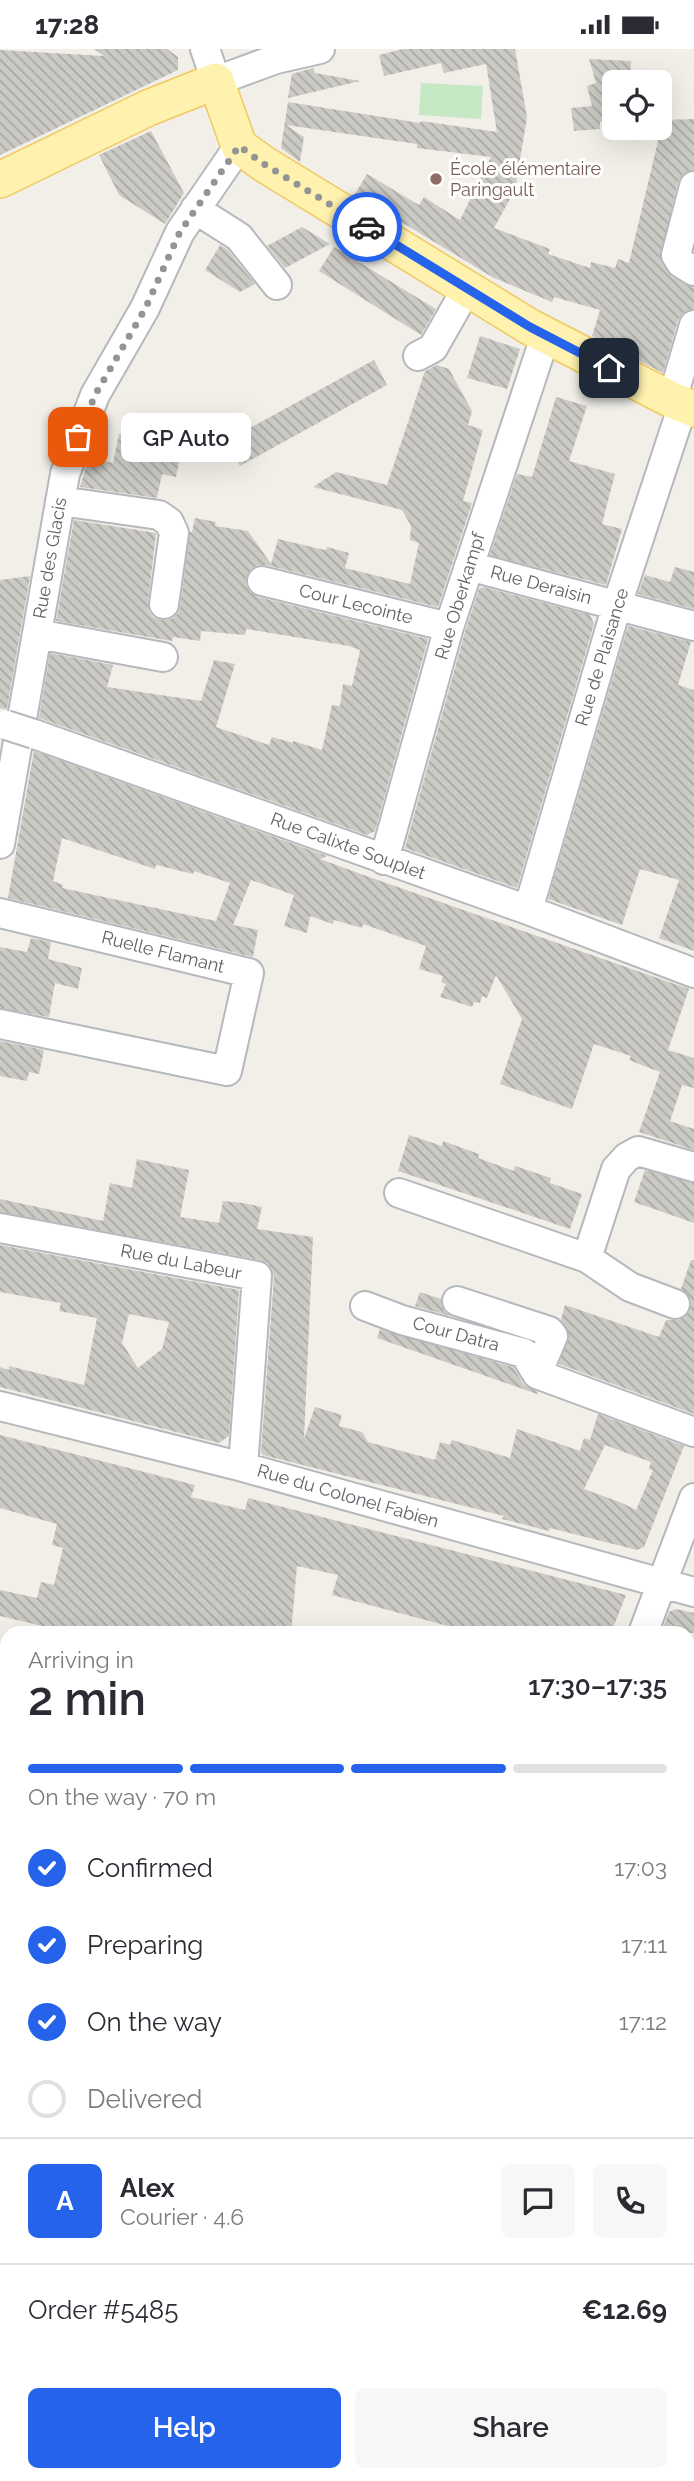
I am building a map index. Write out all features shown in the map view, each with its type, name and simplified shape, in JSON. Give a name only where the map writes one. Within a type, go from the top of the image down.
[{"type":"main road","points":[[0,180],[148,108],[211,65],[239,146],[264,164],[547,336],[683,405]]},
{"type":"street","points":[[211,65],[276,59],[320,49]]},
{"type":"street","name":"Rue des Glacis","points":[[0,844],[65,474],[95,395],[145,309],[180,232],[239,146]]},
{"type":"street","points":[[694,186],[676,255],[681,263],[694,271]]},
{"type":"street","points":[[195,209],[239,237],[276,285]]},
{"type":"street","points":[[418,356],[433,348],[467,288]]},
{"type":"street","name":"Rue de Plaisance","points":[[528,910],[617,605],[683,405],[694,325]]},
{"type":"street","name":"Rue Oberkampf","points":[[384,860],[449,627],[541,346],[547,336]]},
{"type":"street","points":[[60,501],[159,515],[169,522],[174,533],[164,604]]},
{"type":"street","name":"Rue Deraisin","points":[[469,566],[694,626]]},
{"type":"street","name":"Cour Lecointe","points":[[262,581],[449,627]]},
{"type":"street","points":[[37,634],[163,657]]},
{"type":"street","name":"Rue Calixte Souplet","points":[[3,724],[124,764],[694,973]]},
{"type":"street","name":"Ruelle Flamant","points":[[0,913],[249,973],[227,1071],[0,1024]]},
{"type":"street","points":[[586,1258],[616,1170],[626,1157],[638,1151],[694,1167]]},
{"type":"street","points":[[399,1193],[586,1258],[630,1287],[675,1304]]},
{"type":"street","name":"Rue du Labeur","points":[[0,1228],[257,1276],[243,1467]]},
{"type":"street","name":"Cour Datra","points":[[457,1301],[549,1331],[553,1336],[537,1374]]},
{"type":"street","name":"Cour Datra","points":[[365,1306],[524,1353],[537,1374],[694,1432]]},
{"type":"street","name":"Rue du Colonel Fabien","points":[[0,1406],[243,1467],[694,1592]]},
{"type":"street","points":[[646,1626],[694,1499]]},
{"type":"green space","points":[[421,83],[483,86],[481,119],[419,115]]},
{"type":"building","points":[[94,49],[167,49],[178,57],[178,70],[0,155],[0,50],[104,56]]},
{"type":"building","points":[[403,49],[515,49],[527,117],[515,190],[494,228],[550,249],[548,254],[590,268],[591,262],[615,268],[618,259],[629,263],[658,140],[672,140],[672,120],[694,119],[694,170],[683,174],[678,182],[660,257],[672,277],[694,288],[694,309],[683,313],[678,320],[663,373],[592,336],[600,310],[554,297],[552,302],[494,278],[355,194],[367,174],[419,205],[424,197],[460,220],[491,157],[417,148],[417,144],[286,125],[304,137],[300,162],[281,148],[288,102],[497,132],[486,64],[444,73],[441,63],[384,76],[379,55]]},
{"type":"building","points":[[589,59],[631,61],[631,70],[602,70],[600,129],[574,131],[571,108],[592,106],[587,86],[596,83]]},
{"type":"building","points":[[313,68],[315,73],[360,81],[288,98],[292,74]]},
{"type":"building","points":[[151,131],[184,193],[165,224],[119,195],[99,155]]},
{"type":"building","points":[[302,227],[330,244],[285,268],[267,246]]},
{"type":"building","points":[[220,245],[228,250],[255,284],[240,292],[205,270]]},
{"type":"building","points":[[334,247],[436,309],[421,335],[319,271]]},
{"type":"building","points":[[480,336],[520,349],[507,389],[467,378]]},
{"type":"building","points":[[374,360],[387,385],[240,466],[226,441]]},
{"type":"building","points":[[437,365],[449,369],[472,411],[468,425],[483,430],[463,501],[472,503],[438,607],[266,565],[251,569],[246,578],[250,592],[258,597],[428,639],[375,831],[367,835],[39,718],[50,653],[113,665],[107,687],[201,701],[214,660],[235,664],[216,727],[269,745],[272,737],[322,750],[332,705],[340,706],[343,684],[352,686],[360,650],[246,629],[245,635],[201,631],[200,641],[173,637],[172,641],[56,621],[74,520],[156,533],[148,602],[153,617],[161,620],[171,619],[180,607],[190,532],[195,518],[216,522],[215,526],[248,531],[271,564],[278,539],[349,553],[345,568],[410,584],[419,543],[410,540],[411,526],[402,510],[313,487],[336,472],[387,485],[425,371]]},
{"type":"building","points":[[556,397],[587,406],[569,461],[615,474],[602,524],[622,529],[606,585],[490,555],[517,474],[532,477]]},
{"type":"building","points":[[119,434],[182,448],[176,477],[162,474],[157,498],[80,487],[89,458],[113,463]]},
{"type":"building","points":[[675,567],[694,572],[694,609],[638,594],[645,575],[670,582]]},
{"type":"building","points":[[30,576],[7,709],[3,709],[0,708],[0,580]]},
{"type":"building","points":[[483,587],[590,615],[594,624],[517,888],[405,848],[465,632],[479,589]]},
{"type":"building","points":[[628,626],[691,642],[678,685],[694,690],[694,951],[659,938],[679,880],[640,869],[622,925],[548,899]]},
{"type":"building","points":[[34,751],[327,856],[320,859],[689,989],[668,1050],[694,1058],[694,1088],[682,1085],[670,1121],[694,1129],[694,1150],[639,1132],[660,1072],[629,1060],[631,1056],[594,1044],[572,1109],[500,1084],[522,1019],[496,975],[487,998],[482,996],[480,1003],[474,1002],[472,1007],[440,997],[446,984],[441,982],[443,976],[419,969],[426,946],[363,924],[362,928],[334,920],[333,924],[310,916],[307,933],[284,926],[294,895],[251,880],[233,925],[258,930],[253,957],[8,898]],"holes":[[[62,838],[155,869],[156,865],[193,874],[194,871],[230,883],[216,921],[62,888],[63,885],[53,881]]]},
{"type":"building","points":[[31,938],[51,942],[48,959],[82,968],[78,989],[55,983],[49,1017],[0,1008],[0,947],[27,952]]},
{"type":"building","points":[[0,1041],[44,1050],[39,1074],[29,1072],[27,1081],[0,1076]]},
{"type":"building","points":[[409,1135],[442,1146],[443,1141],[514,1171],[515,1166],[551,1178],[550,1183],[582,1194],[570,1229],[398,1171]]},
{"type":"building","points":[[137,1159],[189,1170],[180,1217],[219,1223],[223,1201],[243,1203],[262,1207],[257,1229],[313,1237],[304,1439],[315,1407],[342,1415],[339,1426],[362,1432],[368,1442],[435,1460],[440,1442],[450,1445],[452,1440],[510,1458],[517,1429],[580,1451],[584,1438],[590,1440],[598,1414],[684,1446],[644,1547],[637,1550],[550,1528],[549,1531],[502,1519],[504,1516],[263,1455],[261,1452],[274,1277],[268,1263],[0,1212],[0,1199],[103,1221],[110,1183],[132,1188]],"holes":[[[605,1445],[651,1462],[649,1469],[653,1470],[636,1510],[584,1489]]]},
{"type":"building","points":[[645,1170],[694,1183],[694,1223],[634,1202]]},
{"type":"building","points":[[0,1245],[239,1290],[229,1436],[219,1443],[0,1387],[0,1367],[9,1370],[9,1366],[84,1385],[97,1318],[59,1311],[61,1303],[0,1292]],"holes":[[[129,1314],[169,1322],[162,1349],[138,1368],[122,1343]]]},
{"type":"building","points":[[691,1260],[694,1260],[694,1414],[559,1364],[569,1334],[561,1320],[565,1305],[659,1337],[666,1320],[678,1320],[690,1310],[691,1301],[681,1289]]},
{"type":"building","points":[[420,1292],[441,1299],[444,1312],[450,1316],[415,1306]]},
{"type":"building","points":[[380,1329],[513,1367],[524,1385],[538,1392],[537,1394],[377,1338]]},
{"type":"building","points":[[0,1435],[195,1485],[191,1497],[245,1510],[248,1498],[626,1595],[614,1626],[448,1626],[332,1595],[338,1575],[297,1566],[292,1626],[42,1626],[0,1616],[0,1590],[37,1598],[41,1582],[54,1585],[63,1548],[52,1545],[57,1524],[0,1508]]},
{"type":"building","points":[[676,1609],[694,1613],[694,1626],[664,1626],[669,1612]]},
{"type":"way so far","points":[[78,437],[95,395],[145,309],[180,232],[239,146],[367,227]]},
{"type":"place","name":"École élémentaire Paringault","points":[[436,179]]},
{"type":"place","name":"GP Auto","points":[[78,437]]},
{"type":"route","points":[[367,227],[530,327],[609,368]]}]
